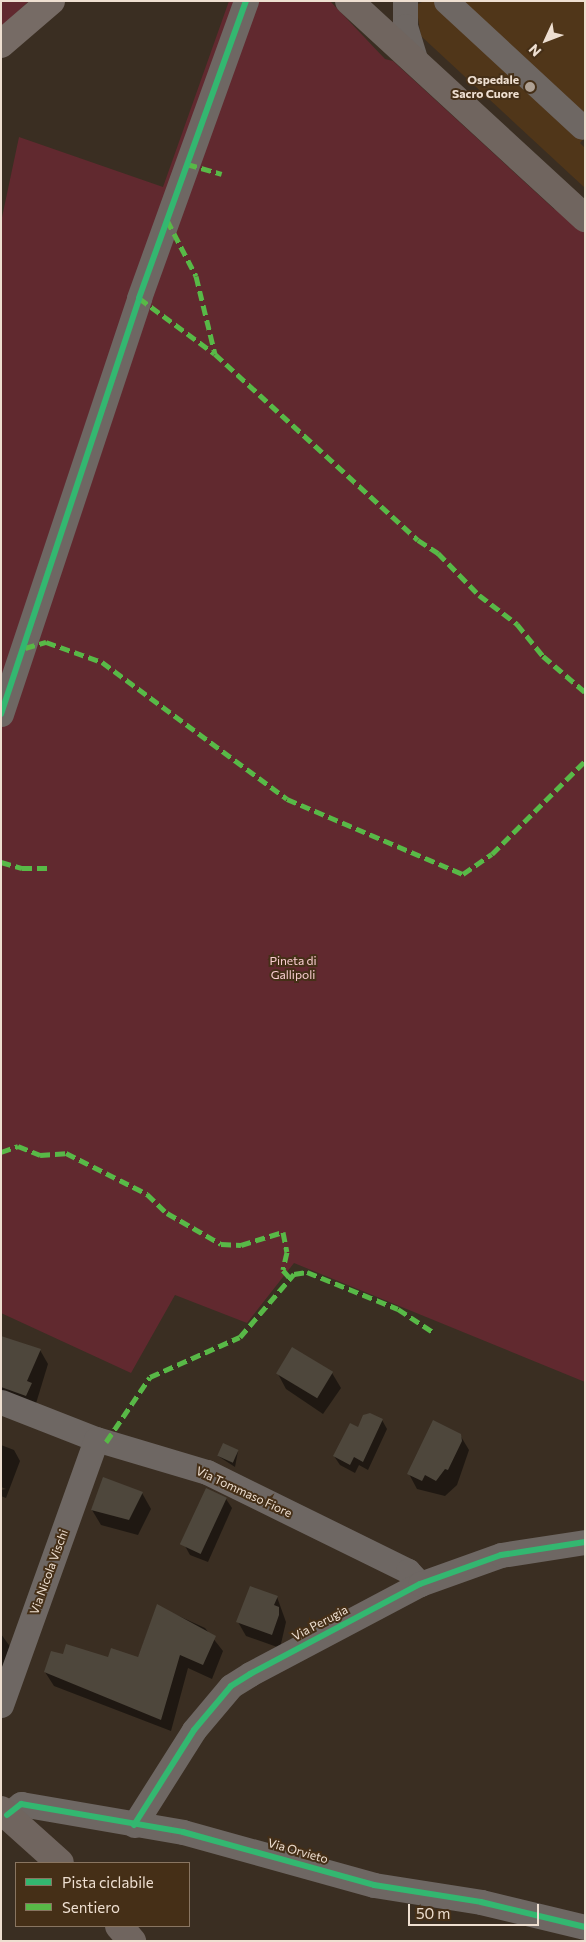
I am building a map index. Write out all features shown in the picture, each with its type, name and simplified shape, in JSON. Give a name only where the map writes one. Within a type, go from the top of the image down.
[{"type":"highway","points":[[1,44],[32,11],[51,1]]},
{"type":"main road","points":[[350,1],[585,218]]},
{"type":"main road","points":[[4,1813],[59,1862]]},
{"type":"main road","points":[[121,1927],[132,1941]]},
{"type":"street","points":[[1,714],[139,298],[246,1]]},
{"type":"street","points":[[405,1],[405,26],[416,62]]},
{"type":"street","points":[[446,1],[582,127]]},
{"type":"street","name":"Via Tommaso Fiore","points":[[1,1402],[96,1439],[207,1472],[408,1571],[420,1584]]},
{"type":"street","name":"Via Nicola Vischi","points":[[1,1705],[96,1439]]},
{"type":"street","name":"Via Perugia","points":[[134,1825],[194,1730],[231,1686],[420,1584],[501,1555],[585,1542]]},
{"type":"street","name":"Via Orvieto","points":[[4,1813],[21,1804],[193,1835],[374,1885],[481,1902],[585,1927]]},
{"type":"shaded area","name":"Ospedale Sacro Cuore","points":[[424,1],[585,1],[585,137],[580,143],[585,148],[585,188],[421,36],[416,5]]},
{"type":"green space","points":[[1,1],[29,1],[1,27]]},
{"type":"green space","name":"Pineta di Gallipoli","points":[[229,1],[330,1],[385,59],[393,61],[554,209],[585,215],[585,1382],[294,1263],[247,1323],[175,1295],[131,1373],[1,1313],[1,222],[19,137],[163,187]]},
{"type":"building","points":[[1,1336],[41,1349],[27,1381],[32,1383],[26,1396],[1,1387]]},
{"type":"building","points":[[292,1347],[333,1372],[317,1398],[276,1374]]},
{"type":"building","points":[[370,1413],[383,1419],[363,1462],[354,1457],[350,1465],[333,1456],[350,1423],[358,1427],[363,1415]]},
{"type":"building","points":[[433,1420],[461,1434],[462,1441],[448,1470],[445,1469],[436,1481],[425,1475],[422,1481],[407,1474]]},
{"type":"building","points":[[223,1443],[239,1450],[233,1463],[217,1456]]},
{"type":"building","points":[[103,1477],[143,1492],[129,1520],[91,1510]]},
{"type":"building","points":[[206,1488],[227,1498],[201,1554],[180,1544]]},
{"type":"building","points":[[250,1586],[278,1596],[274,1605],[279,1607],[279,1615],[272,1635],[236,1622]]},
{"type":"building","points":[[157,1604],[216,1636],[203,1665],[180,1655],[161,1720],[44,1672],[51,1651],[63,1654],[66,1644],[108,1657],[111,1648],[138,1657]]},
{"type":"marked path","points":[[187,164],[222,174]]},
{"type":"marked path","points":[[167,220],[196,276],[215,354]]},
{"type":"marked path","points":[[139,298],[215,354],[418,540],[438,553],[479,595],[517,624],[543,656],[585,692]]},
{"type":"marked path","points":[[25,648],[46,642],[102,662],[287,799],[463,874],[492,854],[585,761]]},
{"type":"marked path","points":[[1,862],[22,868],[50,868]]},
{"type":"marked path","points":[[1,1152],[18,1146],[40,1155],[66,1153],[147,1194],[167,1213],[221,1244],[241,1245],[283,1232],[287,1252],[283,1270],[289,1277]]},
{"type":"marked path","points":[[106,1442],[150,1377],[240,1337],[294,1274],[307,1272],[398,1309],[433,1332]]},
{"type":"cycle path","points":[[1,714],[139,298],[246,1]]},
{"type":"cycle path","points":[[134,1825],[194,1730],[231,1686],[250,1674],[420,1584],[501,1555],[585,1542]]},
{"type":"cycle path","points":[[7,1815],[21,1804],[183,1832],[374,1885],[481,1902],[585,1927]]},
{"type":"place","name":"Ospedale Sacro Cuore","points":[[530,87]]}]
